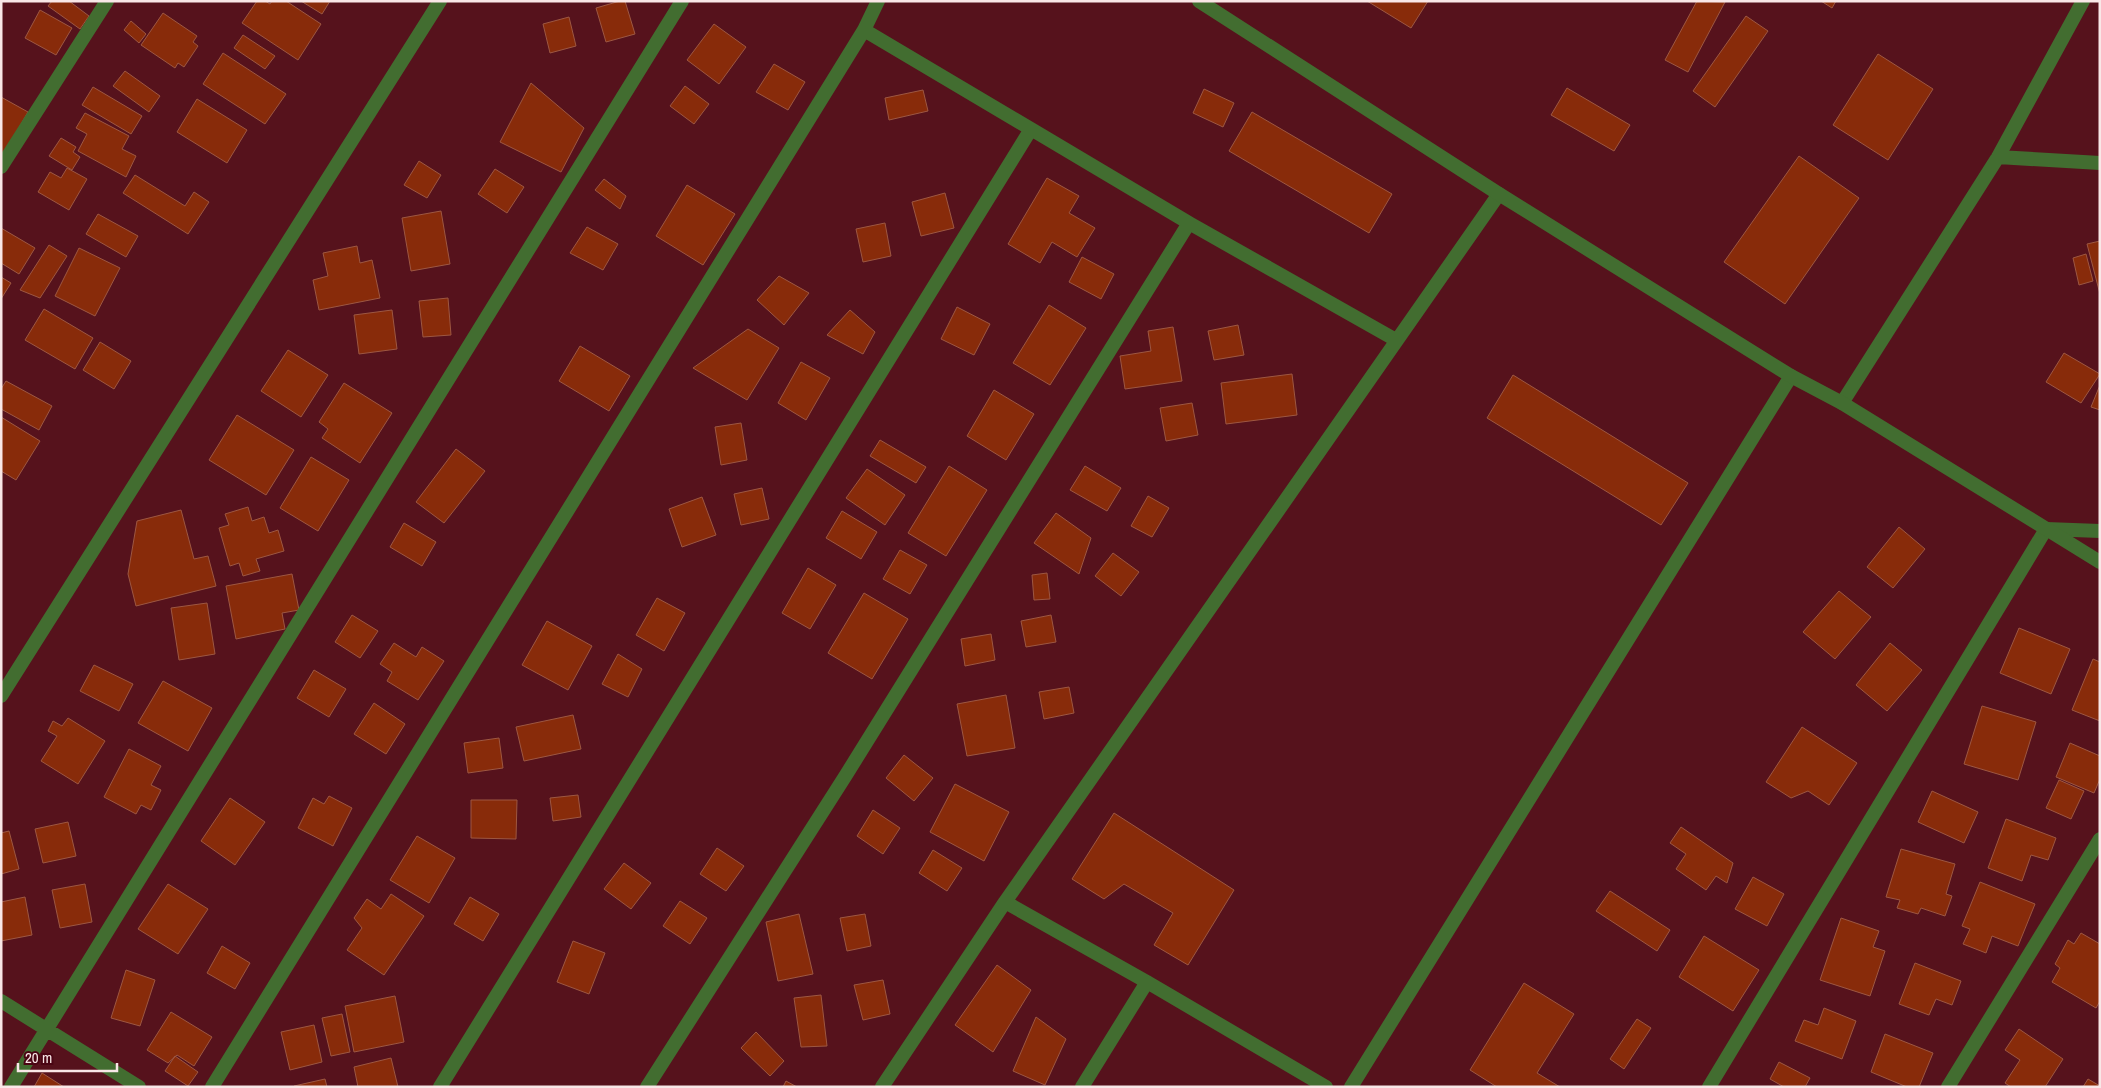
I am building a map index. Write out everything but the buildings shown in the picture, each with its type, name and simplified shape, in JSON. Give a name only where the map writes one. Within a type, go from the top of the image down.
[{"type":"street","points":[[1,167],[106,1]]},
{"type":"street","points":[[1,696],[440,1]]},
{"type":"street","points":[[11,1087],[682,1]]},
{"type":"street","points":[[212,1087],[864,30],[878,1]]},
{"type":"street","points":[[1199,1],[1499,194],[1791,376],[1842,403],[2100,562]]},
{"type":"street","points":[[1842,403],[1998,157],[2083,1]]},
{"type":"street","points":[[864,30],[1190,223],[1396,340]]},
{"type":"street","points":[[440,1087],[1031,129]]},
{"type":"street","points":[[1998,157],[2100,162]]},
{"type":"street","points":[[882,1087],[1005,902],[1499,194]]},
{"type":"street","points":[[647,1087],[846,775],[1190,223]]},
{"type":"street","points":[[1351,1087],[1791,376]]},
{"type":"street","points":[[2046,529],[2100,531]]},
{"type":"street","points":[[1709,1087],[2046,529]]},
{"type":"street","points":[[1948,1087],[2100,839]]},
{"type":"street","points":[[1005,902],[1147,982],[1326,1087]]},
{"type":"street","points":[[1082,1087],[1147,982]]},
{"type":"street","points":[[1,1001],[139,1087]]}]
